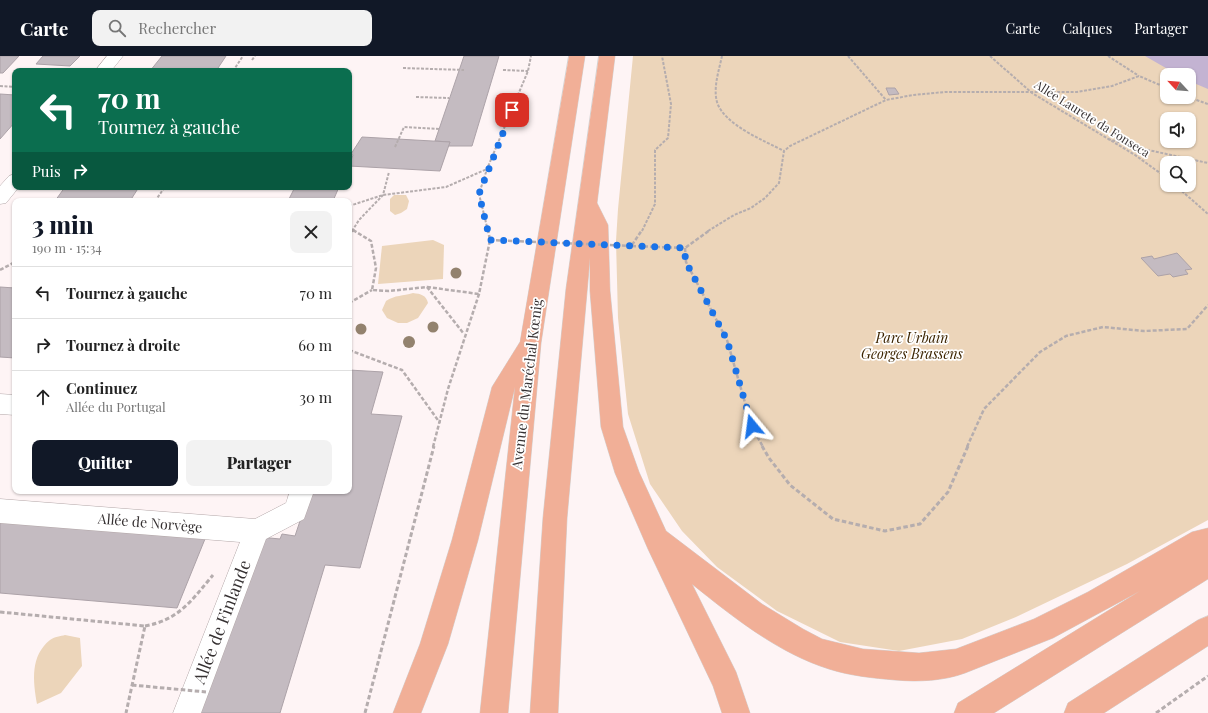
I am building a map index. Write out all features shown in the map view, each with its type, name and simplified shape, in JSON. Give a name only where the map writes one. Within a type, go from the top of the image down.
[{"type":"main road","name":"Avenue du Maréchal Kœnig","points":[[494,713],[498,656],[530,343],[577,56]]},
{"type":"main road","points":[[544,713],[555,518],[576,289],[607,56]]},
{"type":"main road","points":[[587,202],[599,225],[600,291],[612,427],[627,473],[657,540],[726,682],[736,713]]},
{"type":"main road","points":[[407,713],[434,644],[465,540],[503,387],[530,343]]},
{"type":"main road","points":[[657,540],[732,599],[784,632],[816,650],[860,664],[910,667],[951,664],[1018,640],[1084,609],[1201,542],[1208,540]]},
{"type":"main road","points":[[968,713],[1208,564]]},
{"type":"main road","points":[[1078,713],[1208,630]]},
{"type":"main road","points":[[726,682],[749,713]]},
{"type":"street","points":[[105,68],[115,56]]},
{"type":"street","points":[[0,198],[12,184]]},
{"type":"street","points":[[0,404],[12,405]]},
{"type":"street","points":[[256,531],[299,501]]},
{"type":"street","name":"Allée de Norvège","points":[[0,511],[256,531]]},
{"type":"street","name":"Allée de Finlande","points":[[187,713],[256,531]]},
{"type":"path","points":[[235,68],[243,56]]},
{"type":"path","points":[[252,60],[255,56]]},
{"type":"path","points":[[364,713],[368,706],[448,389],[464,335],[479,294],[490,240],[479,194],[487,169],[528,71],[531,56]]},
{"type":"path","points":[[632,246],[640,235],[655,204],[655,150],[668,138],[672,104],[666,83],[662,56]]},
{"type":"path","points":[[722,56],[716,89],[717,104],[725,115],[735,123],[784,151]]},
{"type":"path","points":[[848,56],[886,100]]},
{"type":"path","name":"Allée Laurete da Fonseca","points":[[990,56],[1032,93],[1102,137],[1135,155],[1160,173]]},
{"type":"path","points":[[1108,56],[1139,76],[1160,85]]},
{"type":"path","points":[[404,68],[464,70]]},
{"type":"path","points":[[503,70],[528,71]]},
{"type":"path","points":[[490,240],[684,248],[734,215],[752,208],[765,198],[779,183],[784,151],[790,146],[886,100],[913,94],[945,92],[1060,93],[1100,89],[1139,76]]},
{"type":"path","points":[[0,86],[12,87]]},
{"type":"path","points":[[416,97],[449,98]]},
{"type":"path","points":[[1196,100],[1208,104]]},
{"type":"path","points":[[396,147],[404,128],[439,129]]},
{"type":"path","points":[[1102,137],[1138,148],[1208,163]]},
{"type":"path","points":[[352,205],[383,195],[446,187],[487,169]]},
{"type":"path","points":[[372,290],[376,268],[371,241],[353,230],[359,220],[383,195],[389,172]]},
{"type":"path","points":[[157,198],[163,190]]},
{"type":"path","points":[[1183,192],[1208,214]]},
{"type":"path","points":[[684,248],[686,262],[727,340],[752,426],[769,458],[790,485],[833,519],[885,531],[920,524],[948,492],[984,409],[1040,352],[1066,336],[1103,327],[1144,331],[1186,330],[1208,305]]},
{"type":"path","points":[[0,270],[12,264]]},
{"type":"path","points":[[352,301],[372,290],[389,291],[426,287],[479,294]]},
{"type":"path","points":[[426,287],[434,294],[464,335]]},
{"type":"path","points":[[352,351],[402,370],[440,423]]},
{"type":"path","points":[[0,612],[145,626],[156,624],[182,610],[215,573]]},
{"type":"path","points":[[126,713],[145,626]]},
{"type":"path","points":[[1156,713],[1208,676]]},
{"type":"path","points":[[132,685],[206,692]]},
{"type":"green space","name":"Parc Urbain Georges Brassens","points":[[633,56],[1208,56],[1208,520],[1127,564],[1016,617],[962,639],[899,651],[840,642],[777,611],[717,567],[682,531],[650,484],[628,414],[618,318],[616,241]]},
{"type":"green space","points":[[394,195],[406,195],[409,201],[407,209],[395,215],[390,211],[390,199]]},
{"type":"green space","points":[[433,240],[444,245],[443,279],[378,284],[382,246]]},
{"type":"green space","points":[[413,293],[423,295],[428,303],[418,318],[407,323],[398,323],[387,318],[382,310],[386,301]]},
{"type":"green space","points":[[65,635],[80,638],[82,666],[61,693],[37,704],[34,678],[36,661],[44,646],[50,640],[55,637]]},
{"type":"shaded area","points":[[1145,56],[1208,56],[1208,89],[1196,84],[1196,68],[1166,68]]},
{"type":"building","points":[[0,56],[19,56],[3,73],[0,73]]},
{"type":"building","points":[[43,56],[80,56],[70,66],[36,64]]},
{"type":"building","points":[[162,56],[226,56],[218,68],[152,68]]},
{"type":"building","points":[[464,56],[499,56],[472,146],[448,146],[450,142],[435,141]]},
{"type":"building","points":[[886,88],[895,88],[899,94],[889,95]]},
{"type":"building","points":[[0,94],[12,95],[12,125],[0,139]]},
{"type":"building","points":[[362,137],[450,142],[440,171],[352,166],[352,152]]},
{"type":"building","points":[[63,190],[137,190],[132,198],[57,198]]},
{"type":"building","points":[[294,190],[338,190],[334,198],[290,198]]},
{"type":"building","points":[[1177,253],[1192,269],[1185,270],[1188,274],[1173,277],[1170,274],[1158,276],[1141,258],[1152,256],[1154,259]]},
{"type":"building","points":[[0,287],[12,288],[12,358],[0,357]]},
{"type":"building","points":[[352,370],[383,372],[371,414],[402,416],[360,568],[325,565],[280,713],[195,713],[260,537],[280,539],[282,534],[295,536],[309,494],[352,494]]},
{"type":"building","points":[[0,518],[207,534],[177,608],[0,593]]},
{"type":"route","points":[[512,110],[487,169],[479,194],[490,240],[684,248],[686,262],[727,340],[752,426]]}]
